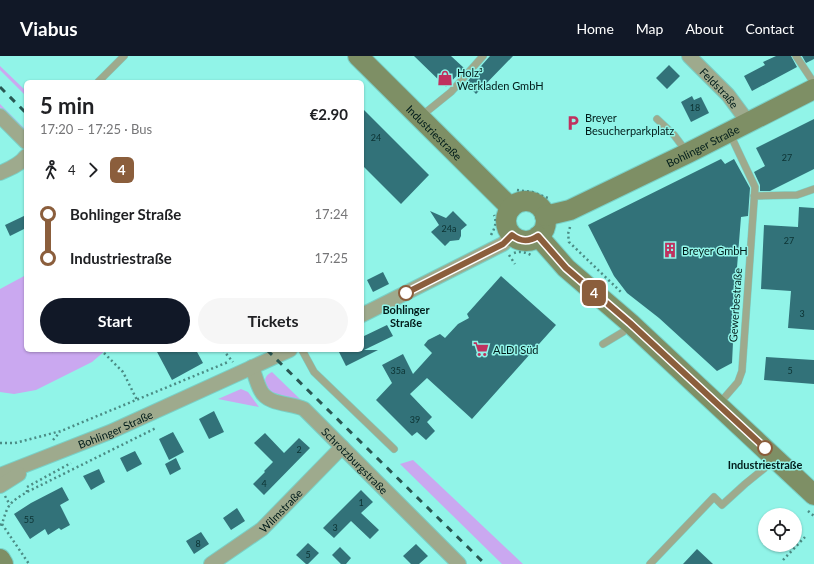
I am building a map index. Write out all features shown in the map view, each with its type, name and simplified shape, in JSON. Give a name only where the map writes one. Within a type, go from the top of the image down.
[{"type":"street","name":"Industriestraße","points":[[358,56],[420,117],[512,198]]},
{"type":"street","name":"Feldstraße","points":[[689,56],[728,95],[748,122]]},
{"type":"street","name":"Bohlinger Straße","points":[[547,207],[570,210],[688,153],[814,89]]},
{"type":"street","points":[[0,116],[24,140]]},
{"type":"street","points":[[0,174],[14,167],[24,159]]},
{"type":"street","points":[[364,314],[503,244],[503,231],[507,227],[507,215],[512,198],[519,202],[532,202],[538,205],[542,210],[547,207]]},
{"type":"street","points":[[503,231],[523,240],[528,240],[538,236],[544,227],[547,207]]},
{"type":"street","points":[[538,236],[566,268],[630,323],[814,495]]},
{"type":"street","name":"Bohlinger Straße","points":[[0,475],[110,432],[286,352]]},
{"type":"street","name":"Schrotzburgstraße","points":[[252,367],[265,397],[304,409],[451,561]]},
{"type":"street","name":"Wilmstraße","points":[[219,562],[262,529],[342,447]]},
{"type":"street","name":"Bohlinger Straße","points":[[0,486],[48,455]]},
{"type":"street","points":[[0,559],[3,564]]},
{"type":"lane","points":[[100,80],[124,56]]},
{"type":"lane","points":[[420,117],[451,92],[483,56]]},
{"type":"lane","points":[[796,56],[814,83]]},
{"type":"lane","points":[[657,119],[674,135],[688,153]]},
{"type":"lane","name":"Gewerbestraße","points":[[718,405],[738,382],[742,371],[755,187],[729,132]]},
{"type":"lane","points":[[754,196],[797,195],[814,189]]},
{"type":"lane","points":[[603,344],[623,332],[630,323]]},
{"type":"lane","points":[[303,352],[314,372],[394,449]]},
{"type":"lane","points":[[650,564],[714,497],[722,505],[766,467],[775,457]]},
{"type":"path","points":[[512,198],[532,192],[547,207]]},
{"type":"path","points":[[490,211],[503,231]]},
{"type":"path","points":[[573,225],[568,234],[569,242],[580,254]]},
{"type":"path","points":[[509,254],[515,264]]},
{"type":"path","points":[[104,353],[123,372],[137,400]]},
{"type":"path","points":[[0,443],[15,443],[61,431],[232,360]]},
{"type":"path","points":[[29,564],[1,524],[7,507],[27,492],[162,424]]},
{"type":"path","points":[[783,560],[805,537]]},
{"type":"shaded area","points":[[0,66],[24,89],[24,94],[0,70]]},
{"type":"shaded area","points":[[0,104],[24,128],[24,132],[0,108]]},
{"type":"shaded area","points":[[24,276],[24,352],[104,352],[92,362],[36,390],[14,394],[0,392],[0,289]]},
{"type":"shaded area","points":[[272,372],[301,400],[268,392],[265,380]]},
{"type":"shaded area","points":[[241,389],[248,392],[259,407],[218,399]]},
{"type":"shaded area","points":[[413,460],[523,564],[502,564],[400,464]]},
{"type":"building","name":"Holz³ Werkladen GmbH","points":[[414,56],[451,56],[464,68],[446,87]]},
{"type":"building","points":[[490,56],[513,56],[476,94],[466,83]]},
{"type":"building","points":[[776,56],[791,56],[797,67],[752,91],[744,76],[765,65],[763,62]]},
{"type":"building","points":[[802,56],[814,56],[814,59],[806,63]]},
{"type":"building","points":[[669,65],[680,76],[667,89],[656,78]]},
{"type":"building","points":[[692,96],[694,100],[701,97],[709,113],[691,122],[681,102]]},
{"type":"building","points":[[364,110],[429,175],[401,204],[364,167]]},
{"type":"building","points":[[814,119],[814,169],[770,191],[760,191],[760,185],[754,172],[765,166],[756,148]]},
{"type":"building","name":"Breyer GmbH","points":[[721,159],[725,164],[734,159],[750,188],[748,216],[741,217],[732,363],[717,371],[659,318],[627,293],[614,276],[588,225]]},
{"type":"building","points":[[799,207],[814,208],[814,330],[788,328],[791,291],[761,289],[764,225],[798,227]]},
{"type":"building","points":[[430,211],[446,218],[453,211],[467,225],[461,230],[459,240],[450,241],[445,246],[431,232],[439,225]]},
{"type":"building","points":[[24,216],[24,229],[10,236],[5,225]]},
{"type":"building","points":[[383,272],[389,284],[373,292],[367,280]]},
{"type":"building","name":"ALDI Süd","points":[[501,276],[556,325],[472,419],[427,378],[410,394],[432,417],[427,422],[435,431],[426,440],[417,432],[412,436],[376,400],[392,383],[382,365],[403,354],[413,374],[432,353],[424,345],[428,340],[440,334],[445,338],[458,324],[469,318],[467,314]]},
{"type":"building","points":[[387,325],[393,336],[364,350],[364,336]]},
{"type":"building","points":[[364,350],[378,350],[346,366],[339,352],[364,352]]},
{"type":"building","points":[[157,352],[197,352],[203,363],[172,380]]},
{"type":"building","points":[[766,357],[814,360],[814,384],[764,380]]},
{"type":"building","points":[[214,411],[224,432],[209,439],[199,419]]},
{"type":"building","points":[[173,432],[184,452],[169,460],[159,439]]},
{"type":"building","points":[[265,433],[284,453],[299,438],[310,448],[264,495],[253,484],[273,462],[254,443]]},
{"type":"building","points":[[135,451],[142,464],[127,472],[120,458]]},
{"type":"building","points":[[176,458],[181,469],[170,475],[165,464]]},
{"type":"building","points":[[99,469],[105,482],[91,490],[83,476]]},
{"type":"building","points":[[62,487],[69,500],[60,505],[70,525],[61,530],[59,528],[48,535],[45,529],[30,539],[14,514],[31,503]]},
{"type":"building","points":[[361,490],[373,502],[361,513],[379,530],[370,539],[351,521],[334,538],[323,528]]},
{"type":"building","points":[[237,508],[245,521],[231,530],[223,518]]},
{"type":"building","points":[[201,532],[209,544],[194,554],[186,541]]},
{"type":"building","points":[[308,543],[319,553],[308,564],[306,564],[296,555]]},
{"type":"building","points":[[416,544],[428,556],[419,564],[411,564],[403,556]]},
{"type":"building","points":[[340,547],[351,558],[346,564],[341,564],[332,555]]},
{"type":"building","points":[[697,549],[713,564],[683,564]]},
{"type":"railway","points":[[0,87],[24,111]]},
{"type":"railway","points":[[269,352],[485,564]]},
{"type":"bus line","name":"4","points":[[406,293],[503,244],[512,235],[523,240],[534,239],[538,236],[566,268],[630,323],[765,448]]},
{"type":"place","name":"Holz³ Werkladen GmbH","points":[[445,78]]},
{"type":"place","name":"Breyer Besucherparkplatz","points":[[573,123]]},
{"type":"place","name":"Breyer GmbH","points":[[670,250]]},
{"type":"place","name":"Bohlinger Straße","points":[[406,293]]},
{"type":"place","name":"ALDI Süd","points":[[481,349]]},
{"type":"place","name":"Industriestraße","points":[[765,448]]}]
